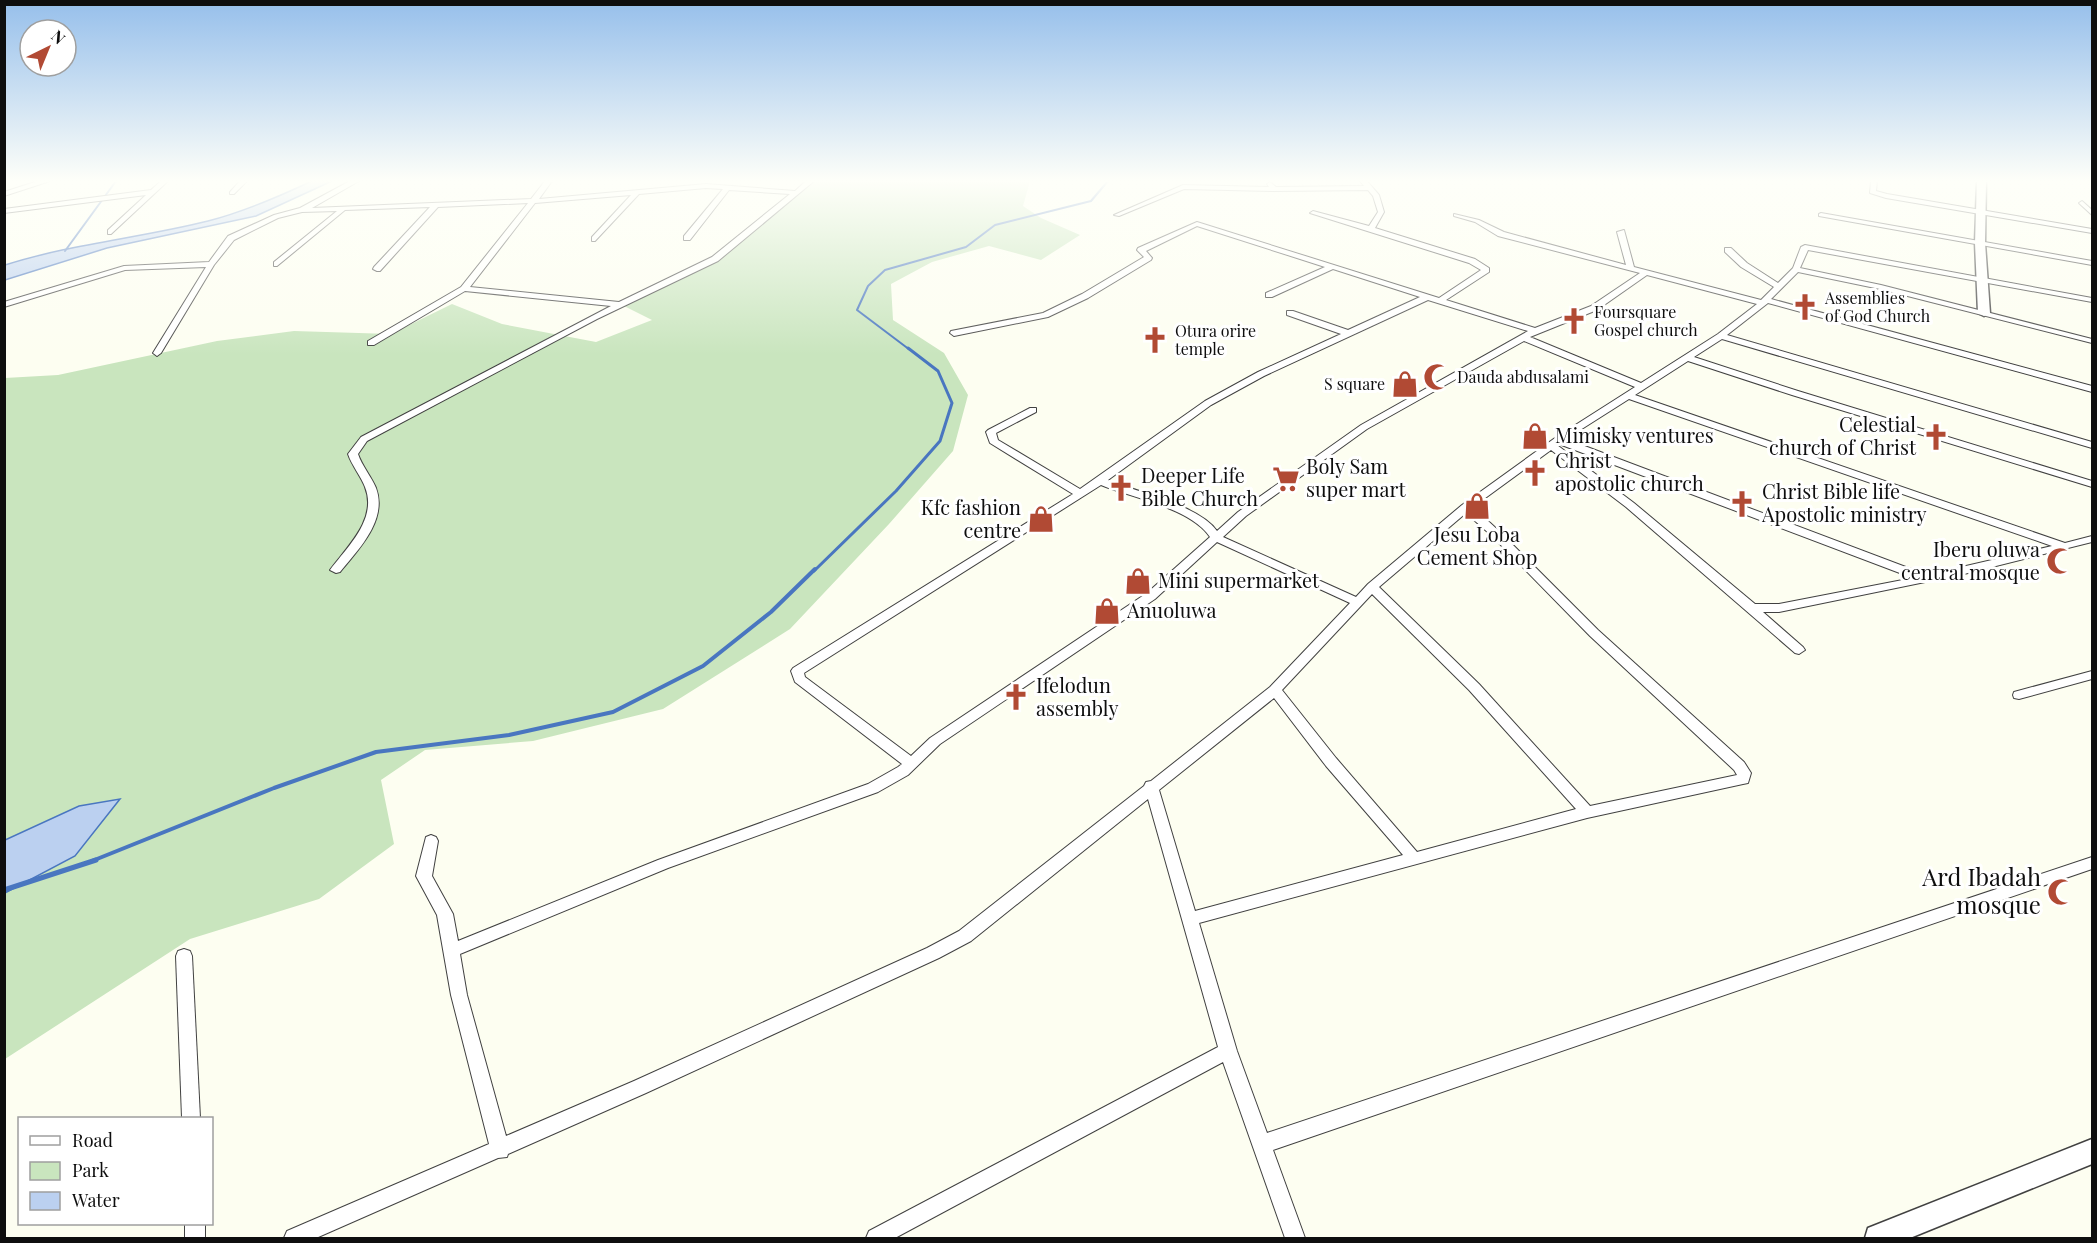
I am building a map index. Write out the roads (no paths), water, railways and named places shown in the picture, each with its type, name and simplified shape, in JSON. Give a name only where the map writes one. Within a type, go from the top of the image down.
[{"type":"street","points":[[157,353],[211,264],[230,239]]},
{"type":"street","points":[[277,264],[307,239]]},
{"type":"street","points":[[377,269],[405,239]]},
{"type":"street","points":[[371,343],[464,289],[504,239]]},
{"type":"street","points":[[336,570],[364,531],[374,510],[371,490],[353,454],[364,440],[621,304],[715,259],[740,239]]},
{"type":"street","points":[[954,333],[1045,315],[1085,296],[1148,258],[1142,250],[1165,239]]},
{"type":"street","points":[[1244,239],[1535,331]]},
{"type":"street","points":[[1403,239],[1472,261],[1486,270],[1482,275],[1440,302]]},
{"type":"street","points":[[1520,239],[2092,387]]},
{"type":"street","points":[[1623,239],[1630,268]]},
{"type":"street","points":[[1957,239],[2092,263]]},
{"type":"street","points":[[1980,239],[1984,313]]},
{"type":"street","points":[[294,1239],[500,1150],[933,953],[965,936],[1151,786],[1275,690],[1372,587],[1466,507],[1554,442],[1721,336],[1765,301],[1777,286],[1796,269],[1804,249],[1812,247],[2092,300]]},
{"type":"street","points":[[1728,250],[1744,266],[1777,286]]},
{"type":"street","points":[[4,305],[124,268],[211,264]]},
{"type":"street","points":[[1269,295],[1332,267]]},
{"type":"street","points":[[1796,269],[2092,341]]},
{"type":"street","points":[[452,951],[663,864],[873,788],[903,771],[935,741],[1151,597],[1242,514],[1364,427],[1535,331],[1594,308],[1645,273]]},
{"type":"street","points":[[464,289],[621,304]]},
{"type":"street","points":[[911,762],[799,679],[797,671],[1100,481],[1217,397],[1427,297]]},
{"type":"street","points":[[1290,313],[1348,333]]},
{"type":"street","points":[[1721,336],[2092,445]]},
{"type":"street","points":[[1524,338],[1640,386]]},
{"type":"street","points":[[1686,357],[1795,393],[2092,484]]},
{"type":"street","points":[[1626,395],[2064,546]]},
{"type":"street","points":[[1033,410],[991,432],[993,441],[1079,493]]},
{"type":"street","points":[[1554,442],[1925,578]]},
{"type":"street","points":[[1554,442],[1799,650]]},
{"type":"street","points":[[1100,481],[1180,510],[1207,526],[1217,538],[1357,602]]},
{"type":"street","points":[[1189,919],[1587,812],[1743,779],[1744,773],[1594,633],[1496,534],[1466,507]]},
{"type":"street","points":[[1752,608],[1779,608],[1925,578],[2092,539]]},
{"type":"street","points":[[1372,587],[1474,687],[1587,812]]},
{"type":"street","points":[[2019,695],[2092,675]]},
{"type":"street","points":[[1275,690],[1331,762],[1414,858]]},
{"type":"street","points":[[1151,786],[1228,1051],[1294,1239]]},
{"type":"street","points":[[431,841],[424,876],[445,914],[459,995],[500,1150]]},
{"type":"street","points":[[1262,1144],[2092,863]]},
{"type":"street","points":[[184,957],[191,1117]]},
{"type":"street","points":[[876,1239],[1228,1051]]},
{"type":"street","points":[[1878,1239],[2092,1152]]},
{"type":"water","points":[[121,239],[149,239],[107,248],[5,280],[5,265]]},
{"type":"water","points":[[120,799],[75,856],[5,893],[5,840],[79,806]]},
{"type":"waterway","points":[[65,251],[74,239]]},
{"type":"waterway","points":[[910,350],[857,310],[868,286],[885,270],[966,247],[977,239]]},
{"type":"waterway","points":[[814,571],[896,491],[940,441],[952,403],[938,371],[908,348]]},
{"type":"waterway","points":[[92,861],[274,788],[376,752],[509,735],[613,712],[703,666],[771,612],[815,569]]},
{"type":"waterway","points":[[4,890],[96,860]]},
{"type":"place","name":"Assemblies of God Church","points":[[1805,307]]},
{"type":"place","name":"Foursquare Gospel church","points":[[1574,321]]},
{"type":"place","name":"Otura orire temple","points":[[1155,340]]},
{"type":"place","name":"Dauda abdusalami","points":[[1437,377]]},
{"type":"place","name":"S square","points":[[1405,384]]},
{"type":"place","name":"Mimisky ventures","points":[[1535,436]]},
{"type":"place","name":"Celestial church of Christ","points":[[1936,437]]},
{"type":"place","name":"Christ apostolic church","points":[[1535,473]]},
{"type":"place","name":"Boly Sam super mart","points":[[1286,479]]},
{"type":"place","name":"Deeper Life Bible Church","points":[[1121,488]]},
{"type":"place","name":"Christ Bible life Apostolic ministry","points":[[1742,504]]},
{"type":"place","name":"Jesu Loba Cement Shop","points":[[1477,506]]},
{"type":"place","name":"Kfc fashion centre","points":[[1041,519]]},
{"type":"place","name":"Iberu oluwa central mosque","points":[[2060,561]]},
{"type":"place","name":"Mini supermarket","points":[[1138,581]]},
{"type":"place","name":"Anuoluwa","points":[[1107,611]]},
{"type":"place","name":"Ifelodun assembly","points":[[1016,697]]},
{"type":"place","name":"Ard Ibadah mosque","points":[[2061,892]]}]
